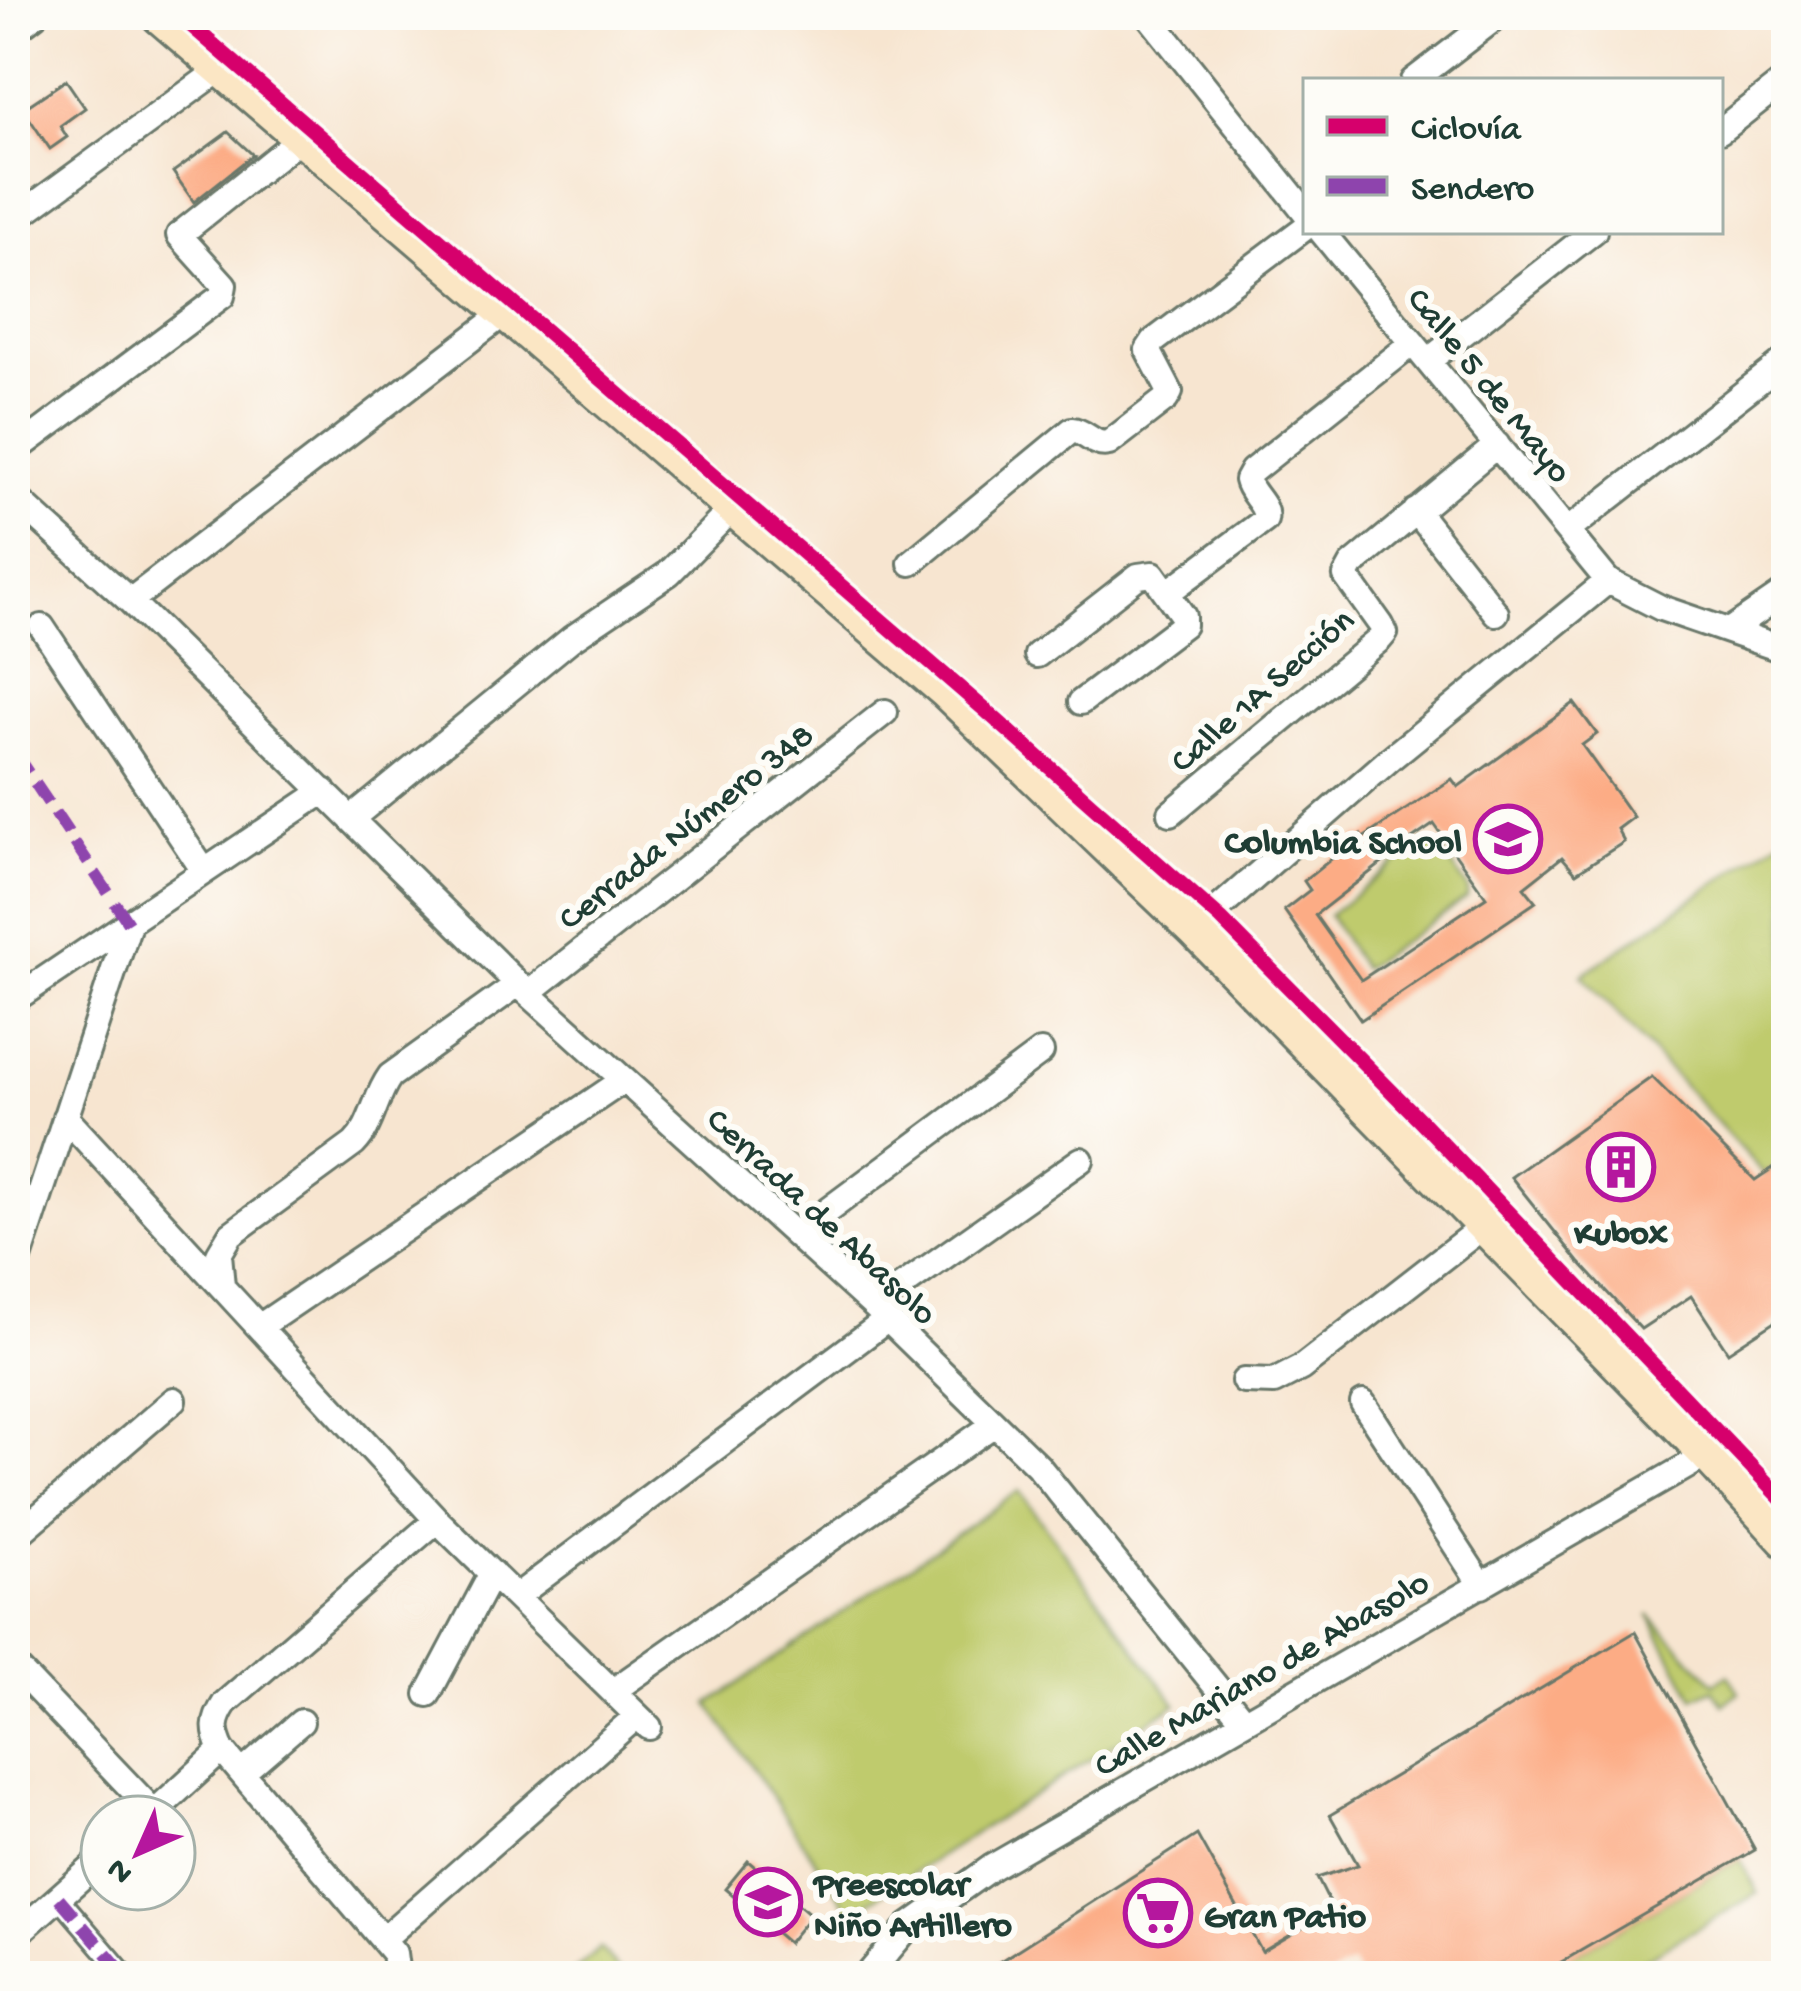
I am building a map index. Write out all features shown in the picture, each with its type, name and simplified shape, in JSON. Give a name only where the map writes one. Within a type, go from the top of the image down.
[{"type":"main road","points":[[160,15],[946,689],[1195,928],[1786,1539]]},
{"type":"street","points":[[15,30],[35,15]]},
{"type":"street","points":[[1148,15],[1303,209]]},
{"type":"street","points":[[1417,78],[1499,15]]},
{"type":"street","points":[[15,219],[223,68]]},
{"type":"street","points":[[1723,129],[1786,79]]},
{"type":"street","points":[[15,451],[222,296],[224,285],[179,235],[303,136]]},
{"type":"street","points":[[911,562],[1072,430],[1103,445],[1166,400],[1170,392],[1148,350],[1154,341],[1303,229]]},
{"type":"street","name":"Calle 5 de Mayo","points":[[1323,234],[1608,581]]},
{"type":"street","points":[[1167,593],[1265,520],[1265,509],[1249,488],[1252,471],[1590,234]]},
{"type":"street","points":[[130,602],[506,312]]},
{"type":"street","points":[[1567,531],[1786,360]]},
{"type":"street","name":"Calle 1A Sección","points":[[1171,813],[1380,640],[1385,633],[1382,625],[1346,576],[1352,565],[1497,446]]},
{"type":"street","name":"Cerrada de Abasolo","points":[[15,497],[130,602],[523,989],[881,1312],[1066,1498],[1243,1720]]},
{"type":"street","points":[[352,819],[571,639],[669,573],[733,508]]},
{"type":"street","points":[[1416,511],[1496,613]]},
{"type":"street","points":[[1037,655],[1146,572],[1153,574],[1183,616],[1178,632],[1082,702]]},
{"type":"street","points":[[1195,928],[1391,758],[1608,581],[1661,608],[1786,651]]},
{"type":"street","points":[[1729,631],[1786,592]]},
{"type":"street","points":[[42,627],[204,871]]},
{"type":"street","name":"Cerrada Número 348","points":[[222,1286],[220,1255],[231,1234],[354,1144],[366,1132],[390,1076],[523,989],[885,712]]},
{"type":"street","points":[[15,999],[324,791]]},
{"type":"street","points":[[15,1271],[20,1235],[129,924]]},
{"type":"street","points":[[796,1234],[1041,1052]]},
{"type":"street","points":[[259,1327],[624,1080]]},
{"type":"street","points":[[65,1117],[437,1520],[643,1721],[383,1939]]},
{"type":"street","points":[[517,1596],[1081,1160]]},
{"type":"street","points":[[1244,1381],[1274,1382],[1301,1368],[1485,1226]]},
{"type":"street","points":[[15,1537],[174,1400]]},
{"type":"street","points":[[1363,1403],[1482,1586]]},
{"type":"street","points":[[613,1691],[993,1425]]},
{"type":"street","name":"Calle Mariano de Abasolo","points":[[867,1976],[909,1927],[992,1868],[1708,1454]]},
{"type":"street","points":[[398,1976],[394,1953],[222,1750],[214,1732],[225,1703],[437,1520]]},
{"type":"street","points":[[428,1694],[492,1573]]},
{"type":"street","points":[[15,1666],[132,1793]]},
{"type":"street","points":[[242,1773],[301,1722]]},
{"type":"street","points":[[176,1793],[222,1750]]},
{"type":"street","points":[[15,1936],[78,1881]]},
{"type":"street","points":[[59,1898],[126,1976]]},
{"type":"green space","points":[[1786,835],[1786,1159],[1764,1174],[1582,975]]},
{"type":"green space","points":[[1423,842],[1439,846],[1468,889],[1467,898],[1362,969],[1329,915]]},
{"type":"green space","points":[[1019,1491],[1176,1704],[851,1913],[709,1704]]},
{"type":"green space","points":[[1649,1615],[1715,1683],[1728,1675],[1739,1692],[1723,1704],[1713,1689],[1694,1698]]},
{"type":"green space","points":[[1740,1859],[1758,1893],[1615,1976],[1537,1976]]},
{"type":"green space","points":[[600,1948],[624,1976],[569,1976]]},
{"type":"building","points":[[66,80],[85,108],[60,126],[67,137],[50,149],[23,109]]},
{"type":"building","points":[[228,132],[253,155],[194,202],[173,172]]},
{"type":"building","points":[[1574,703],[1597,734],[1582,745],[1633,817],[1617,829],[1624,842],[1576,873],[1562,857],[1524,887],[1536,902],[1361,1020],[1284,910],[1310,890],[1304,881],[1361,835],[1363,838],[1452,779],[1458,787]],"holes":[[[1434,824],[1486,897],[1361,980],[1315,915]]]},
{"type":"building","points":[[1652,1077],[1755,1180],[1786,1159],[1786,1314],[1728,1352],[1691,1296],[1641,1329],[1511,1177]]},
{"type":"building","points":[[1635,1632],[1755,1850],[1537,1976],[1359,1976],[1352,1964],[1329,1976],[977,1976],[1197,1835],[1262,1952],[1333,1910],[1317,1878],[1358,1865],[1330,1815]]},
{"type":"building","name":"Preescolar Niño Artillero","points":[[748,1861],[811,1915],[788,1943],[725,1889]]},
{"type":"marked path","points":[[15,753],[129,924]]},
{"type":"marked path","points":[[59,1898],[126,1976]]},
{"type":"cycle path","points":[[179,15],[1221,919],[1786,1504]]},
{"type":"place","name":"Columbia School","points":[[1508,839]]},
{"type":"place","name":"Kubox","points":[[1621,1167]]},
{"type":"place","name":"Preescolar Niño Artillero","points":[[768,1902]]},
{"type":"place","name":"Gran Patio","points":[[1158,1913]]}]
